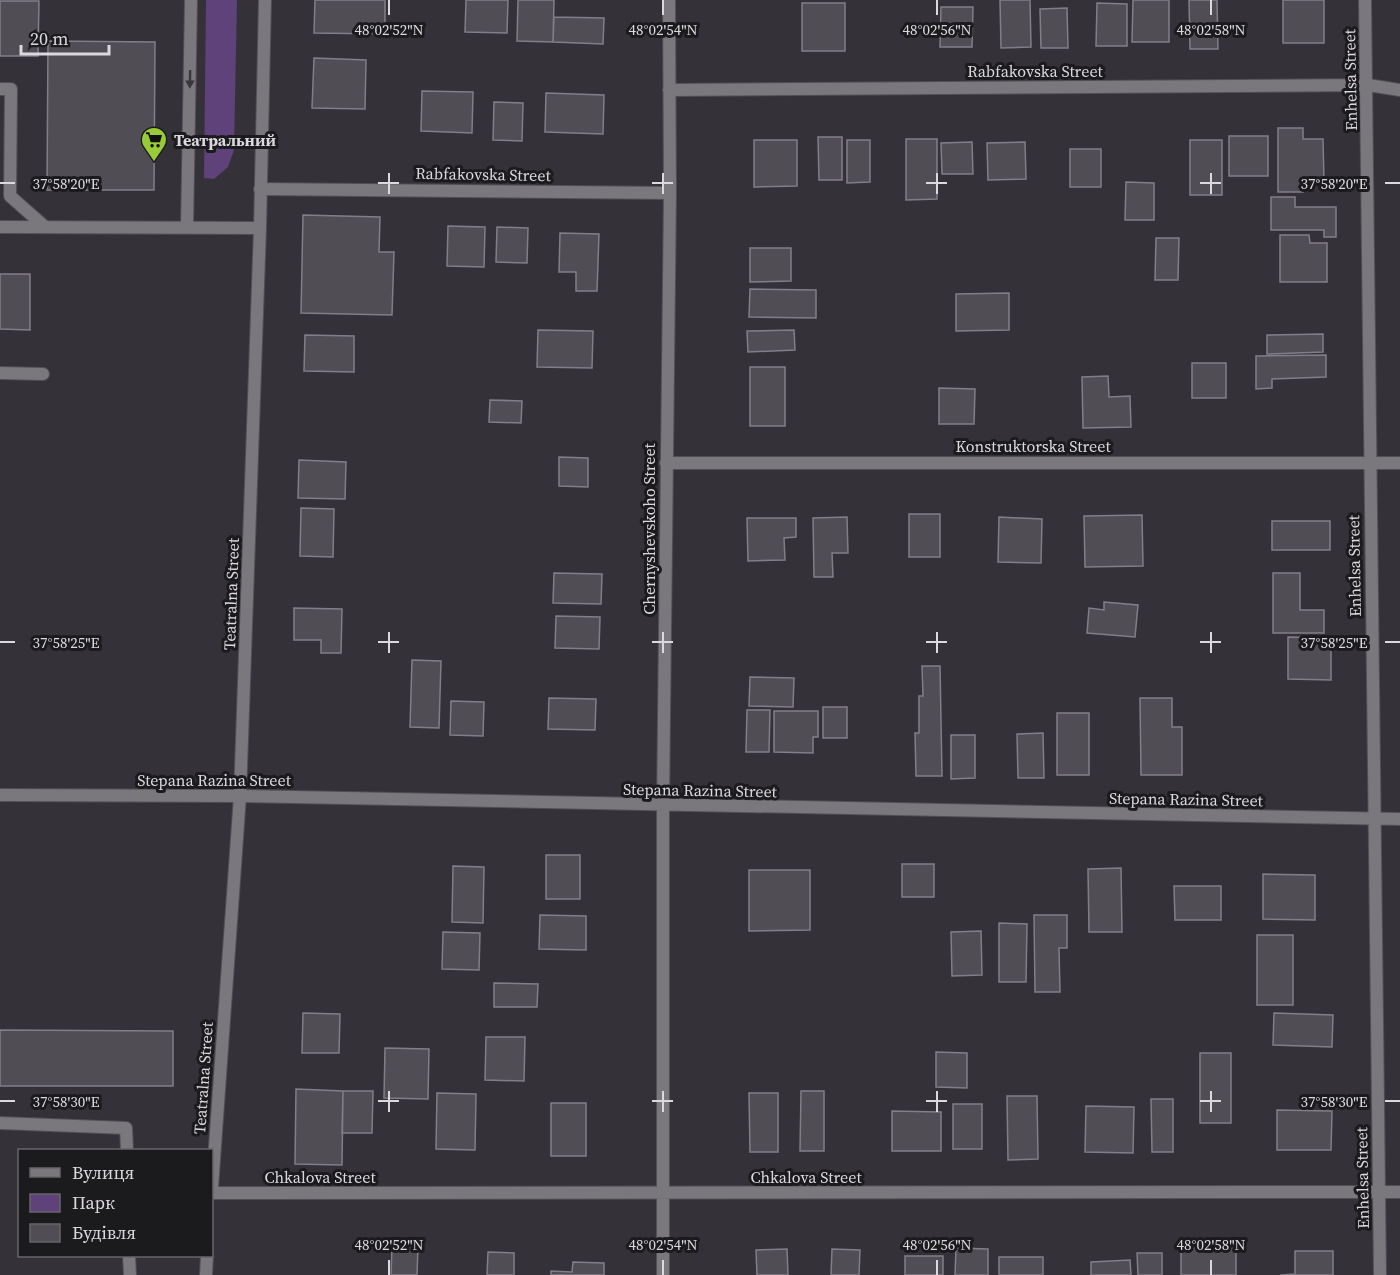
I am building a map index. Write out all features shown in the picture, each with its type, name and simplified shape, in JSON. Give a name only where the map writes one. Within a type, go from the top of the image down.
[{"type":"street","points":[[188,227],[191,0]]},
{"type":"street","name":"Teatralna Street","points":[[213,1174],[240,796],[260,228],[265,0]]},
{"type":"street","name":"Chernyshevskoho Street","points":[[663,1275],[663,806],[670,193],[669,0]]},
{"type":"street","name":"Enhelsa Street","points":[[1365,0],[1368,85],[1370,463],[1380,1275]]},
{"type":"street","name":"Rabfakovska Street","points":[[669,90],[1368,85],[1400,90]]},
{"type":"street","points":[[0,88],[11,89],[10,196],[44,226]]},
{"type":"street","name":"Rabfakovska Street","points":[[260,189],[670,193]]},
{"type":"street","points":[[0,227],[260,228]]},
{"type":"street","points":[[0,373],[43,374]]},
{"type":"street","name":"Konstruktorska Street","points":[[666,463],[1400,463]]},
{"type":"street","name":"Stepana Razina Street","points":[[0,795],[240,796],[1400,819]]},
{"type":"street","points":[[0,1123],[126,1128],[127,1149]]},
{"type":"street","name":"Chkalova Street","points":[[213,1193],[1400,1192]]},
{"type":"street","points":[[129,1257],[130,1275]]},
{"type":"street","points":[[206,1275],[207,1257]]},
{"type":"green space","points":[[206,0],[237,0],[234,150],[228,167],[214,179],[204,178]]},
{"type":"building","points":[[315,0],[385,0],[385,34],[314,33]]},
{"type":"building","points":[[466,0],[508,0],[507,33],[465,32]]},
{"type":"building","points":[[518,0],[554,0],[553,42],[517,41]]},
{"type":"building","points":[[1000,0],[1030,0],[1031,47],[1001,48]]},
{"type":"building","points":[[1133,0],[1169,0],[1169,42],[1132,42]]},
{"type":"building","points":[[1189,0],[1217,0],[1218,49],[1190,49]]},
{"type":"building","points":[[1283,0],[1324,0],[1324,43],[1283,43]]},
{"type":"building","points":[[0,1],[39,1],[38,56],[0,56]]},
{"type":"building","points":[[802,3],[845,3],[845,51],[802,51]]},
{"type":"building","points":[[1097,3],[1127,4],[1127,46],[1096,46]]},
{"type":"building","points":[[941,7],[973,7],[972,47],[940,47]]},
{"type":"building","points":[[1067,8],[1068,48],[1041,48],[1040,9]]},
{"type":"building","points":[[554,17],[604,18],[603,44],[553,42]]},
{"type":"building","points":[[48,41],[155,42],[154,190],[47,190]]},
{"type":"building","points":[[314,58],[366,60],[365,109],[312,108]]},
{"type":"building","points":[[422,91],[473,92],[472,133],[421,131]]},
{"type":"building","points":[[546,93],[604,95],[603,134],[545,132]]},
{"type":"building","points":[[494,102],[523,103],[522,141],[493,140]]},
{"type":"building","points":[[1278,128],[1303,128],[1303,139],[1323,139],[1324,181],[1303,181],[1303,192],[1278,192]]},
{"type":"building","points":[[1229,136],[1268,136],[1268,176],[1229,176]]},
{"type":"building","points":[[818,137],[842,137],[842,180],[819,180]]},
{"type":"building","points":[[906,139],[937,139],[937,199],[906,200]]},
{"type":"building","points":[[754,140],[797,140],[797,186],[754,187]]},
{"type":"building","points":[[847,140],[870,140],[870,182],[847,183]]},
{"type":"building","points":[[1190,140],[1222,140],[1222,195],[1190,195]]},
{"type":"building","points":[[972,142],[973,174],[942,174],[941,143]]},
{"type":"building","points":[[1025,142],[1026,179],[988,180],[987,143]]},
{"type":"building","points":[[1070,149],[1101,149],[1101,187],[1070,187]]},
{"type":"building","points":[[1126,182],[1154,183],[1154,220],[1125,220]]},
{"type":"building","points":[[1271,197],[1295,197],[1295,207],[1336,207],[1336,237],[1324,237],[1324,230],[1271,230]]},
{"type":"building","points":[[303,215],[380,217],[379,252],[394,252],[392,315],[301,313]]},
{"type":"building","points":[[448,226],[485,227],[484,267],[447,266]]},
{"type":"building","points":[[497,227],[528,228],[527,263],[496,262]]},
{"type":"building","points":[[560,233],[599,234],[597,291],[576,291],[576,272],[559,272]]},
{"type":"building","points":[[1280,235],[1309,235],[1310,243],[1327,243],[1327,282],[1280,282]]},
{"type":"building","points":[[1156,238],[1179,238],[1178,280],[1155,280]]},
{"type":"building","points":[[750,248],[791,248],[791,281],[750,282]]},
{"type":"building","points":[[0,274],[30,274],[30,330],[0,329]]},
{"type":"building","points":[[750,289],[816,290],[816,318],[749,317]]},
{"type":"building","points":[[1009,293],[1009,330],[956,331],[956,294]]},
{"type":"building","points":[[538,330],[593,331],[592,368],[537,367]]},
{"type":"building","points":[[794,330],[795,350],[748,352],[747,331]]},
{"type":"building","points":[[1323,334],[1323,352],[1267,354],[1267,335]]},
{"type":"building","points":[[305,335],[354,336],[354,372],[304,371]]},
{"type":"building","points":[[1326,355],[1326,377],[1272,379],[1272,388],[1256,389],[1256,356]]},
{"type":"building","points":[[1192,363],[1226,363],[1226,398],[1192,398]]},
{"type":"building","points":[[750,367],[785,367],[785,426],[750,426]]},
{"type":"building","points":[[1108,376],[1109,397],[1130,396],[1131,427],[1083,428],[1082,377]]},
{"type":"building","points":[[939,388],[975,389],[974,424],[939,424]]},
{"type":"building","points":[[490,400],[522,401],[521,423],[489,422]]},
{"type":"building","points":[[559,457],[588,458],[588,487],[559,486]]},
{"type":"building","points":[[299,460],[346,462],[345,499],[298,498]]},
{"type":"building","points":[[301,508],[334,509],[333,557],[300,556]]},
{"type":"building","points":[[909,514],[940,514],[940,557],[909,557]]},
{"type":"building","points":[[1142,515],[1143,566],[1085,567],[1084,516]]},
{"type":"building","points":[[847,517],[848,553],[832,553],[833,577],[814,577],[813,518]]},
{"type":"building","points":[[999,517],[1042,519],[1041,563],[998,562]]},
{"type":"building","points":[[747,518],[796,518],[796,537],[784,538],[785,560],[748,561]]},
{"type":"building","points":[[1272,521],[1330,521],[1330,550],[1272,550]]},
{"type":"building","points":[[554,573],[602,574],[601,604],[553,603]]},
{"type":"building","points":[[1273,573],[1300,573],[1300,610],[1324,610],[1324,633],[1273,633]]},
{"type":"building","points":[[1104,602],[1138,605],[1135,637],[1087,633],[1089,608],[1104,610]]},
{"type":"building","points":[[294,608],[342,609],[341,653],[321,653],[321,640],[294,640]]},
{"type":"building","points":[[556,616],[600,617],[599,649],[555,648]]},
{"type":"building","points":[[1288,637],[1331,638],[1331,680],[1288,679]]},
{"type":"building","points":[[412,660],[441,661],[439,728],[410,727]]},
{"type":"building","points":[[922,666],[940,666],[942,776],[916,776],[915,733],[919,733],[919,696],[923,696]]},
{"type":"building","points":[[750,677],[794,678],[793,707],[749,706]]},
{"type":"building","points":[[549,698],[596,699],[595,730],[548,729]]},
{"type":"building","points":[[1140,698],[1172,698],[1172,727],[1182,727],[1182,775],[1141,775]]},
{"type":"building","points":[[451,701],[484,702],[483,736],[450,735]]},
{"type":"building","points":[[823,707],[847,707],[847,738],[823,738]]},
{"type":"building","points":[[747,710],[770,710],[769,752],[746,752]]},
{"type":"building","points":[[774,711],[818,711],[818,737],[813,737],[813,753],[774,752]]},
{"type":"building","points":[[1057,713],[1089,713],[1089,775],[1057,775]]},
{"type":"building","points":[[1043,733],[1044,778],[1018,778],[1017,734]]},
{"type":"building","points":[[951,735],[975,735],[975,778],[951,779]]},
{"type":"building","points":[[546,855],[580,855],[580,899],[546,899]]},
{"type":"building","points":[[902,864],[934,864],[934,897],[902,897]]},
{"type":"building","points":[[453,866],[484,867],[483,923],[452,922]]},
{"type":"building","points":[[1121,868],[1122,932],[1089,932],[1088,869]]},
{"type":"building","points":[[749,870],[810,870],[810,930],[749,931]]},
{"type":"building","points":[[1263,874],[1315,875],[1315,920],[1263,919]]},
{"type":"building","points":[[1174,886],[1221,886],[1221,920],[1175,920]]},
{"type":"building","points":[[540,915],[586,916],[586,950],[539,949]]},
{"type":"building","points":[[1034,915],[1067,915],[1067,948],[1059,948],[1060,992],[1035,992]]},
{"type":"building","points":[[999,923],[1027,924],[1026,982],[999,982]]},
{"type":"building","points":[[981,931],[982,975],[952,976],[951,932]]},
{"type":"building","points":[[443,932],[480,933],[479,970],[442,969]]},
{"type":"building","points":[[1257,935],[1293,935],[1293,1005],[1257,1005]]},
{"type":"building","points":[[494,983],[538,984],[537,1007],[494,1007]]},
{"type":"building","points":[[303,1013],[340,1014],[339,1053],[302,1053]]},
{"type":"building","points":[[1274,1013],[1333,1015],[1332,1047],[1273,1045]]},
{"type":"building","points":[[0,1030],[173,1031],[173,1086],[0,1086]]},
{"type":"building","points":[[486,1037],[525,1037],[524,1081],[485,1080]]},
{"type":"building","points":[[385,1048],[429,1049],[428,1099],[384,1098]]},
{"type":"building","points":[[936,1052],[967,1053],[967,1088],[936,1087]]},
{"type":"building","points":[[1200,1053],[1231,1053],[1231,1123],[1200,1123]]},
{"type":"building","points":[[296,1089],[343,1091],[342,1165],[295,1164]]},
{"type":"building","points":[[343,1091],[373,1091],[372,1133],[342,1133]]},
{"type":"building","points":[[801,1091],[824,1091],[824,1151],[800,1151]]},
{"type":"building","points":[[437,1093],[476,1094],[475,1150],[436,1149]]},
{"type":"building","points":[[749,1093],[778,1093],[778,1152],[750,1152]]},
{"type":"building","points":[[1007,1096],[1037,1096],[1038,1159],[1008,1160]]},
{"type":"building","points":[[1151,1099],[1173,1099],[1173,1152],[1152,1152]]},
{"type":"building","points":[[551,1103],[586,1103],[586,1156],[551,1156]]},
{"type":"building","points":[[953,1104],[982,1104],[982,1149],[953,1149]]},
{"type":"building","points":[[1086,1106],[1134,1107],[1133,1153],[1085,1152]]},
{"type":"building","points":[[1277,1110],[1332,1111],[1331,1150],[1277,1150]]},
{"type":"building","points":[[892,1111],[941,1112],[941,1151],[892,1151]]},
{"type":"building","points":[[392,1247],[418,1247],[417,1275],[391,1275]]},
{"type":"building","points":[[956,1248],[988,1249],[988,1275],[955,1275]]},
{"type":"building","points":[[1181,1248],[1236,1248],[1236,1275],[1181,1275]]},
{"type":"building","points":[[787,1249],[788,1275],[757,1275],[756,1250]]},
{"type":"building","points":[[832,1249],[860,1250],[859,1275],[831,1275]]},
{"type":"building","points":[[1295,1251],[1333,1251],[1333,1275],[1280,1275],[1295,1274]]},
{"type":"building","points":[[488,1252],[514,1253],[514,1275],[487,1275]]},
{"type":"building","points":[[1137,1253],[1162,1253],[1162,1275],[1138,1275]]},
{"type":"building","points":[[905,1256],[943,1256],[943,1275],[905,1275]]},
{"type":"building","points":[[999,1257],[1043,1257],[1043,1275],[999,1275]]},
{"type":"building","points":[[1130,1260],[1131,1275],[1091,1275],[1091,1262]]},
{"type":"building","points":[[573,1262],[604,1263],[604,1275],[551,1275],[551,1271],[572,1272]]},
{"type":"place","name":"Театральний","points":[[154,163]]}]
